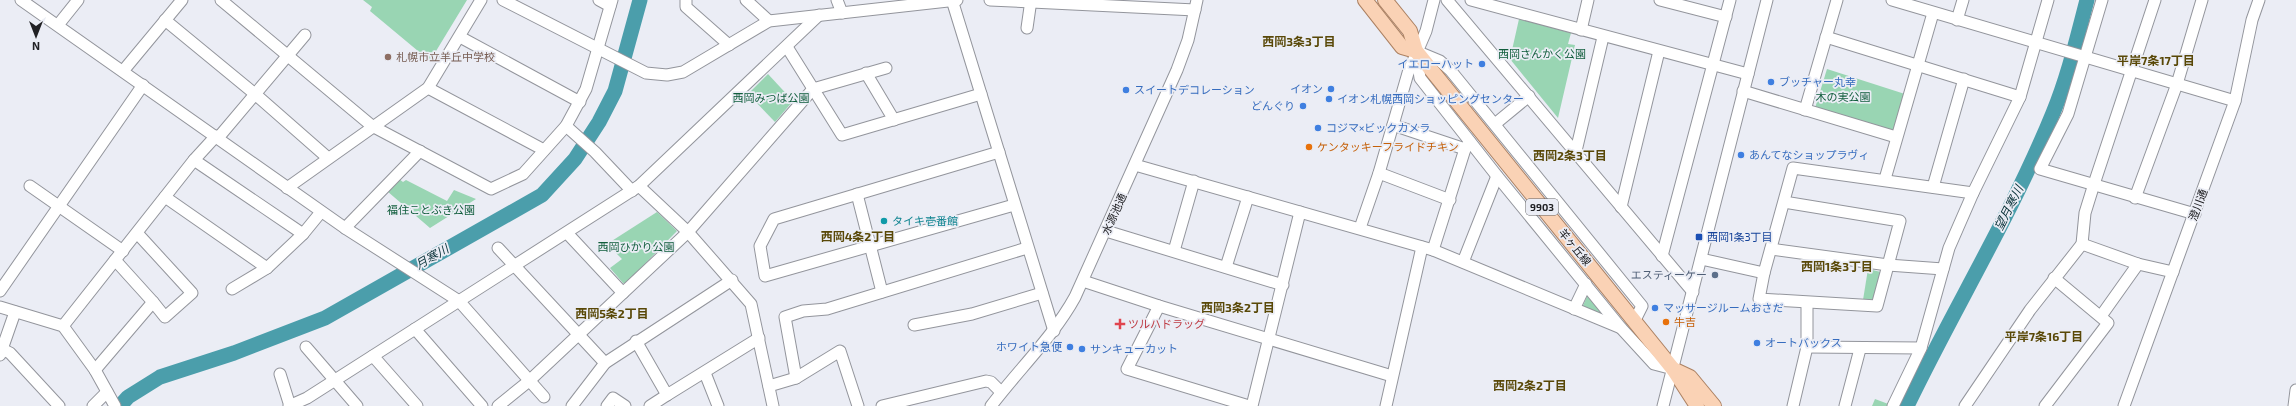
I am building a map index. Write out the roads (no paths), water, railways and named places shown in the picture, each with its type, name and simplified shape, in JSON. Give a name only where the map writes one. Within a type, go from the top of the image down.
[{"type":"main road","name":"羊ヶ丘線","points":[[1364,0],[1402,47],[1416,51]]},
{"type":"main road","name":"羊ヶ丘線","points":[[1385,0],[1410,31],[1416,51],[1635,320],[1673,369],[1697,406]]},
{"type":"main road","name":"羊ヶ丘線","points":[[1673,369],[1690,377],[1714,406]]},
{"type":"street","points":[[21,0],[217,137],[321,212],[420,278],[459,301],[544,397]]},
{"type":"street","points":[[58,25],[78,0]]},
{"type":"street","points":[[123,71],[182,0]]},
{"type":"street","points":[[221,0],[372,126],[491,189],[524,174],[544,150],[570,129],[602,51],[611,3],[600,0]]},
{"type":"street","points":[[287,188],[372,126],[428,88],[481,0]]},
{"type":"street","points":[[502,0],[635,68],[646,73],[667,75],[683,72],[769,21],[842,13],[896,4],[953,0],[1014,205],[1054,331]]},
{"type":"street","points":[[686,0],[686,7],[729,45]]},
{"type":"street","points":[[746,0],[769,21]]},
{"type":"street","points":[[837,0],[842,13]]},
{"type":"street","points":[[990,0],[1196,5]]},
{"type":"street","points":[[1360,228],[1379,173],[1416,51],[1426,31],[1434,0]]},
{"type":"street","points":[[1447,0],[1530,96],[1693,292]]},
{"type":"street","points":[[1470,0],[1603,37],[1748,74]]},
{"type":"street","points":[[1581,30],[1588,0]]},
{"type":"street","points":[[1660,0],[1726,18]]},
{"type":"street","points":[[1662,256],[1730,0]]},
{"type":"street","points":[[1663,406],[1702,259],[1767,0]]},
{"type":"street","points":[[1805,110],[1837,0]]},
{"type":"street","points":[[1892,0],[2236,101]]},
{"type":"street","points":[[1956,20],[1963,0]]},
{"type":"street","points":[[1893,406],[1921,348],[1949,248],[1973,193],[2020,97],[2048,0]]},
{"type":"street","points":[[2102,0],[2084,56],[2068,114],[2040,169],[2094,184],[2135,198],[2195,214]]},
{"type":"street","points":[[1965,406],[2054,278],[2082,244],[2085,213],[2133,71],[2155,0]]},
{"type":"street","points":[[2135,198],[2177,84],[2202,0]]},
{"type":"street","name":"澄川通","points":[[2124,406],[2236,101],[2252,20],[2259,0]]},
{"type":"street","points":[[1027,28],[1030,1]]},
{"type":"street","name":"水源池通","points":[[991,406],[1001,392],[1054,331],[1066,314],[1083,281],[1177,70],[1188,40],[1196,5]]},
{"type":"street","points":[[1885,179],[1933,13]]},
{"type":"street","points":[[280,374],[289,406],[307,398],[636,188],[787,47],[819,15]]},
{"type":"street","points":[[165,20],[255,94],[328,158]]},
{"type":"street","points":[[63,326],[194,160],[217,137],[305,35]]},
{"type":"street","points":[[460,37],[580,102]]},
{"type":"street","points":[[1576,151],[1603,37]]},
{"type":"street","points":[[1826,37],[2020,97]]},
{"type":"street","points":[[787,47],[842,135],[981,94]]},
{"type":"street","points":[[1416,51],[1440,61],[1495,124],[1642,306],[1635,320]]},
{"type":"street","points":[[1416,51],[1420,78],[1468,145],[1497,176],[1621,328],[1654,364],[1673,369]]},
{"type":"street","points":[[1621,207],[1660,51]]},
{"type":"street","points":[[498,406],[529,381],[688,232],[812,89],[886,68]]},
{"type":"street","points":[[866,73],[894,120]]},
{"type":"street","points":[[1933,187],[1964,79]]},
{"type":"street","points":[[0,291],[143,85]]},
{"type":"street","points":[[428,88],[544,150]]},
{"type":"street","points":[[1743,91],[1896,137]]},
{"type":"street","points":[[1495,124],[1530,96]]},
{"type":"street","points":[[1393,125],[1468,145]]},
{"type":"street","points":[[570,129],[688,232],[752,304],[773,406]]},
{"type":"street","points":[[1386,406],[1392,376],[1428,248],[1450,200],[1468,145]]},
{"type":"street","points":[[345,228],[420,151]]},
{"type":"street","points":[[999,152],[774,219],[760,246],[765,276],[1014,205]]},
{"type":"street","points":[[194,160],[303,234]]},
{"type":"street","points":[[1135,165],[1428,248],[1621,328]]},
{"type":"street","points":[[1784,202],[1900,221],[1877,306],[1807,303],[1759,298],[1764,273],[1793,168],[1885,179],[1973,193]]},
{"type":"street","points":[[1379,173],[1450,200]]},
{"type":"street","points":[[1463,262],[1497,176]]},
{"type":"street","points":[[1174,251],[1194,181]]},
{"type":"street","points":[[30,186],[123,251]]},
{"type":"street","points":[[857,194],[882,292]]},
{"type":"street","points":[[165,197],[267,268]]},
{"type":"street","points":[[1226,267],[1248,197]]},
{"type":"street","points":[[232,289],[267,268],[303,234],[321,212]]},
{"type":"street","points":[[1159,306],[1127,369],[1251,406],[1270,339],[1300,212]]},
{"type":"street","points":[[1106,231],[1283,285]]},
{"type":"street","points":[[115,260],[165,317],[192,293],[137,233]]},
{"type":"street","points":[[567,233],[623,293]]},
{"type":"street","points":[[2082,244],[2138,264],[2173,272]]},
{"type":"street","points":[[498,248],[513,266],[579,334],[604,363]]},
{"type":"street","points":[[796,378],[785,317],[803,311],[827,309],[1028,248]]},
{"type":"street","points":[[1771,249],[1888,265],[1943,270]]},
{"type":"street","points":[[1702,259],[1764,273]]},
{"type":"street","points":[[2101,316],[2138,264]]},
{"type":"street","points":[[2045,406],[2108,323],[2054,278]]},
{"type":"street","points":[[572,406],[604,363],[732,280]]},
{"type":"street","points":[[1083,281],[1159,306],[1392,376]]},
{"type":"street","points":[[1574,309],[1586,284]]},
{"type":"street","points":[[914,324],[972,314],[1042,293]]},
{"type":"street","points":[[94,370],[153,302]]},
{"type":"street","points":[[1793,406],[1807,348],[1807,303]]},
{"type":"street","points":[[0,307],[63,326],[94,370],[110,398],[93,406]]},
{"type":"street","points":[[15,312],[1,352],[10,353],[59,406]]},
{"type":"street","points":[[415,329],[482,406]]},
{"type":"street","points":[[650,406],[759,338]]},
{"type":"street","points":[[636,341],[667,395]]},
{"type":"street","points":[[306,347],[357,406]]},
{"type":"street","points":[[1807,348],[1921,348]]},
{"type":"street","points":[[1844,406],[1860,349]]},
{"type":"street","points":[[769,386],[796,378],[840,351],[858,406]]},
{"type":"street","points":[[373,356],[417,406]]},
{"type":"street","points":[[705,372],[718,406]]},
{"type":"street","points":[[882,406],[986,381],[991,382],[1001,392]]},
{"type":"street","points":[[2294,406],[2296,390]]},
{"type":"street","points":[[607,406],[613,398],[626,406]]},
{"type":"waterway","name":"月寒川","points":[[120,406],[128,397],[160,377],[234,353],[325,318],[542,195],[575,159],[599,122],[615,91],[640,0]]},
{"type":"waterway","name":"望月寒川","points":[[1907,406],[2020,188],[2037,151],[2063,86],[2087,0]]},
{"type":"place","name":"札幌市立羊丘中学校","points":[[388,57]]},
{"type":"place","name":"イエローハット","points":[[1482,64]]},
{"type":"place","name":"ブッチャー丸幸","points":[[1771,82]]},
{"type":"place","name":"イオン","points":[[1331,89]]},
{"type":"place","name":"スイートデコレーション","points":[[1126,90]]},
{"type":"place","name":"イオン札幌西岡ショッピングセンター","points":[[1329,99]]},
{"type":"place","name":"どんぐり","points":[[1303,106]]},
{"type":"place","name":"コジマ×ビックカメラ","points":[[1318,128]]},
{"type":"place","name":"ケンタッキーフライドチキン","points":[[1309,147]]},
{"type":"place","name":"あんてなショップラヴィ","points":[[1741,155]]},
{"type":"place","name":"タイキ壱番館","points":[[884,221]]},
{"type":"place","name":"西岡1条3丁目","points":[[1699,237]]},
{"type":"place","name":"エスティーケー","points":[[1715,275]]},
{"type":"place","name":"マッサージルームおさだ","points":[[1655,308]]},
{"type":"place","name":"牛吉","points":[[1666,322]]},
{"type":"place","name":"ツルハドラッグ","points":[[1120,324]]},
{"type":"place","name":"オートバックス","points":[[1757,343]]},
{"type":"place","name":"ホワイト急便","points":[[1070,347]]},
{"type":"place","name":"サンキューカット","points":[[1082,349]]},
{"type":"district","name":"西岡3条3丁目","points":[[1299,42]]},
{"type":"district","name":"平岸7条17丁目","points":[[2156,61]]},
{"type":"district","name":"西岡2条3丁目","points":[[1570,156]]},
{"type":"district","name":"西岡4条2丁目","points":[[858,237]]},
{"type":"district","name":"西岡1条3丁目","points":[[1837,267]]},
{"type":"district","name":"西岡3条2丁目","points":[[1238,308]]},
{"type":"district","name":"西岡5条2丁目","points":[[612,314]]},
{"type":"district","name":"平岸7条16丁目","points":[[2044,337]]},
{"type":"district","name":"西岡2条2丁目","points":[[1530,386]]},
{"type":"park label","name":"西岡さんかく公園","points":[[1542,54]]},
{"type":"park label","name":"木の実公園","points":[[1843,97]]},
{"type":"park label","name":"西岡みつば公園","points":[[771,98]]},
{"type":"park label","name":"福住ことぶき公園","points":[[431,210]]},
{"type":"park label","name":"西岡ひかり公園","points":[[636,247]]}]
